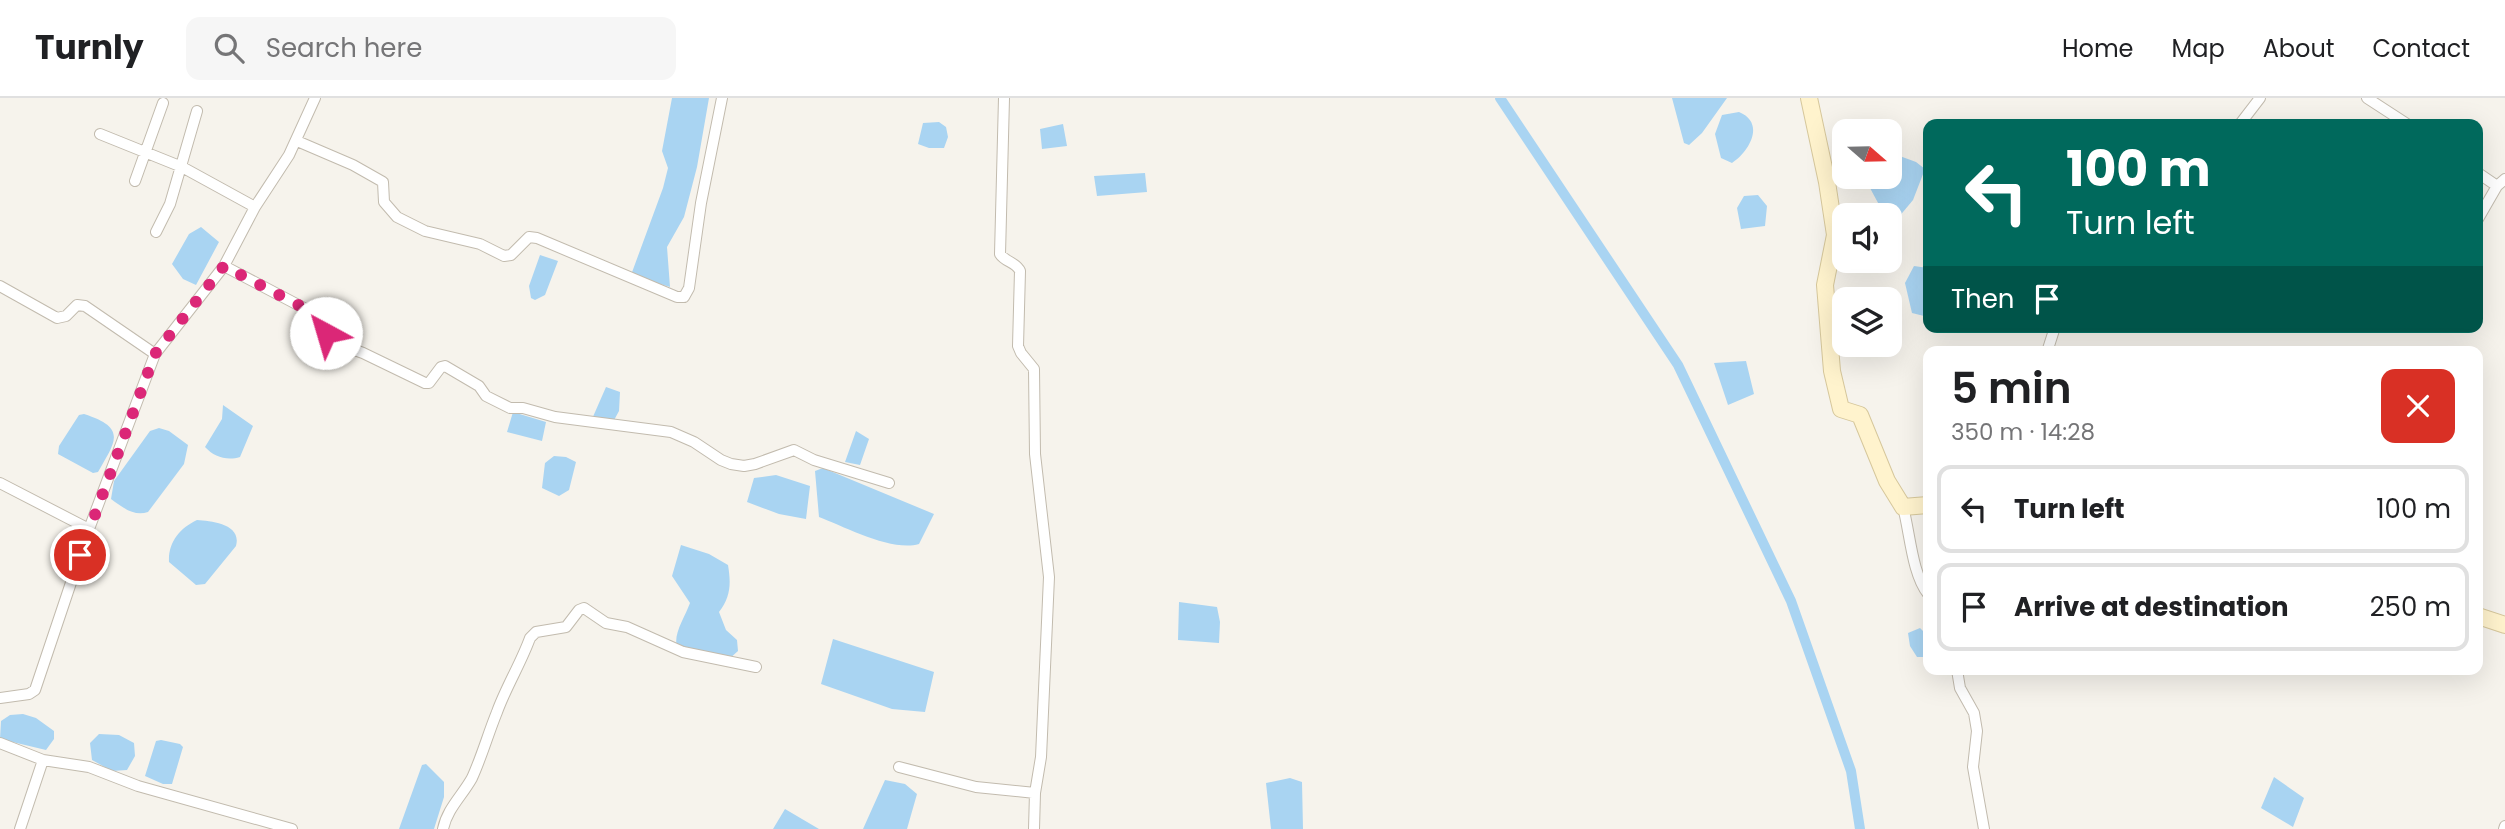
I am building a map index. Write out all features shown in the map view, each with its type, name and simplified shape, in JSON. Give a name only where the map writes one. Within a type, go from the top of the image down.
[{"type":"street","points":[[0,698],[29,694],[35,690],[89,529],[155,354],[224,266],[255,207],[297,141],[315,98]]},
{"type":"street","points":[[297,141],[353,165],[383,182],[384,202],[397,217],[425,231],[480,244],[504,256],[511,255],[529,237],[537,238],[684,297],[689,288],[701,202],[722,98]]},
{"type":"street","points":[[1004,98],[1000,254],[1020,271],[1018,346],[1034,369],[1035,454],[1049,577],[1041,757],[1035,793],[1034,829]]},
{"type":"street","points":[[1808,98],[1827,182],[1835,235],[1825,285],[1832,371],[1841,409],[1860,415],[1886,481],[1903,507],[1911,536],[1915,569],[1923,584]]},
{"type":"street","points":[[2244,119],[2260,98]]},
{"type":"street","points":[[2367,98],[2399,119]]},
{"type":"street","points":[[135,181],[163,103]]},
{"type":"street","points":[[156,232],[170,204],[197,111]]},
{"type":"street","points":[[100,134],[181,167],[255,207]]},
{"type":"street","points":[[2483,175],[2501,182],[2483,211]]},
{"type":"street","points":[[224,266],[323,318],[330,341],[363,353],[425,383],[429,383],[441,367],[445,366],[479,386],[486,396],[510,408],[523,408],[555,417],[671,432],[694,442],[721,460],[744,466],[794,450],[814,460],[889,482]]},
{"type":"street","points":[[0,286],[57,318],[66,316],[77,305],[85,306],[155,354]]},
{"type":"street","points":[[0,483],[89,529]]},
{"type":"street","points":[[1903,507],[1923,505]]},
{"type":"street","points":[[443,829],[448,811],[455,806],[472,777],[485,749],[497,710],[530,638],[536,632],[566,627],[579,610],[584,608],[606,623],[627,628],[683,652],[756,667]]},
{"type":"street","points":[[2483,618],[2505,625]]},
{"type":"street","points":[[1958,675],[1960,688],[1974,713],[1977,731],[1973,767],[1984,829]]},
{"type":"street","points":[[0,743],[43,760],[89,767],[138,786],[292,829]]},
{"type":"street","points":[[20,829],[43,760]]},
{"type":"street","points":[[899,766],[976,787],[1035,793]]},
{"type":"water","points":[[672,98],[709,98],[697,167],[684,217],[667,247],[670,287],[631,275],[668,168],[662,151]]},
{"type":"water","points":[[1672,98],[1727,98],[1702,133],[1689,145],[1684,143]]},
{"type":"water","points":[[1739,112],[1752,123],[1752,138],[1744,152],[1732,163],[1721,158],[1715,134],[1722,115]]},
{"type":"water","points":[[939,122],[946,127],[948,137],[944,148],[929,148],[918,144],[923,123]]},
{"type":"water","points":[[1063,124],[1067,146],[1042,149],[1040,129]]},
{"type":"water","points":[[1902,157],[1923,167],[1913,200],[1902,213],[1902,203],[1878,203],[1871,189],[1902,189]]},
{"type":"water","points":[[1145,173],[1147,192],[1097,196],[1094,176]]},
{"type":"water","points":[[1758,195],[1767,206],[1765,226],[1741,229],[1737,208],[1744,196]]},
{"type":"water","points":[[201,227],[219,242],[196,285],[183,279],[172,264],[189,234]]},
{"type":"water","points":[[540,255],[558,261],[545,295],[535,300],[531,298],[529,286]]},
{"type":"water","points":[[1914,266],[1923,267],[1923,316],[1912,313],[1905,283]]},
{"type":"water","points":[[1746,361],[1754,394],[1728,405],[1714,363]]},
{"type":"water","points":[[606,387],[620,392],[619,411],[613,422],[592,419]]},
{"type":"water","points":[[223,405],[253,426],[240,457],[221,457],[205,447],[222,419]]},
{"type":"water","points":[[513,412],[546,422],[542,441],[507,432]]},
{"type":"water","points":[[84,414],[107,425],[114,437],[98,472],[93,473],[58,454],[59,446],[79,415]]},
{"type":"water","points":[[159,428],[169,431],[188,445],[184,464],[148,512],[133,512],[111,499],[114,481],[150,431]]},
{"type":"water","points":[[856,431],[869,439],[860,465],[845,462]]},
{"type":"water","points":[[554,456],[566,457],[576,462],[569,490],[559,496],[542,488],[545,463]]},
{"type":"water","points":[[823,468],[934,514],[919,544],[908,546],[882,542],[819,517],[815,471]]},
{"type":"water","points":[[776,475],[810,486],[806,519],[779,514],[747,502],[754,478]]},
{"type":"water","points":[[197,520],[224,525],[235,533],[237,539],[236,546],[205,584],[196,585],[169,562],[169,555],[176,536]]},
{"type":"water","points":[[681,545],[709,554],[728,565],[729,590],[719,612],[726,630],[737,640],[738,651],[728,660],[677,647],[678,631],[690,603],[672,576]]},
{"type":"water","points":[[1179,602],[1217,607],[1220,622],[1219,643],[1178,640]]},
{"type":"water","points":[[1920,628],[1923,631],[1923,657],[1917,657],[1910,646],[1908,633]]},
{"type":"water","points":[[833,639],[934,672],[925,712],[892,709],[821,684]]},
{"type":"water","points":[[23,714],[36,718],[54,731],[54,739],[46,750],[0,739],[1,721],[10,715]]},
{"type":"water","points":[[99,734],[119,735],[134,743],[135,756],[127,770],[112,771],[92,760],[90,743]]},
{"type":"water","points":[[156,741],[183,747],[172,784],[163,784],[145,776]]},
{"type":"water","points":[[426,764],[444,782],[444,797],[434,829],[399,829],[422,765]]},
{"type":"water","points":[[2274,777],[2304,798],[2293,827],[2261,808]]},
{"type":"water","points":[[1290,778],[1302,782],[1303,829],[1271,829],[1266,783]]},
{"type":"water","points":[[885,780],[905,784],[917,794],[907,829],[863,829]]},
{"type":"water","points":[[785,809],[819,829],[773,829]]},
{"type":"waterway","points":[[1500,98],[1678,365],[1791,601],[1851,771],[1860,829]]},
{"type":"route","points":[[80,555],[155,354],[224,266],[323,318],[326,333]]}]
